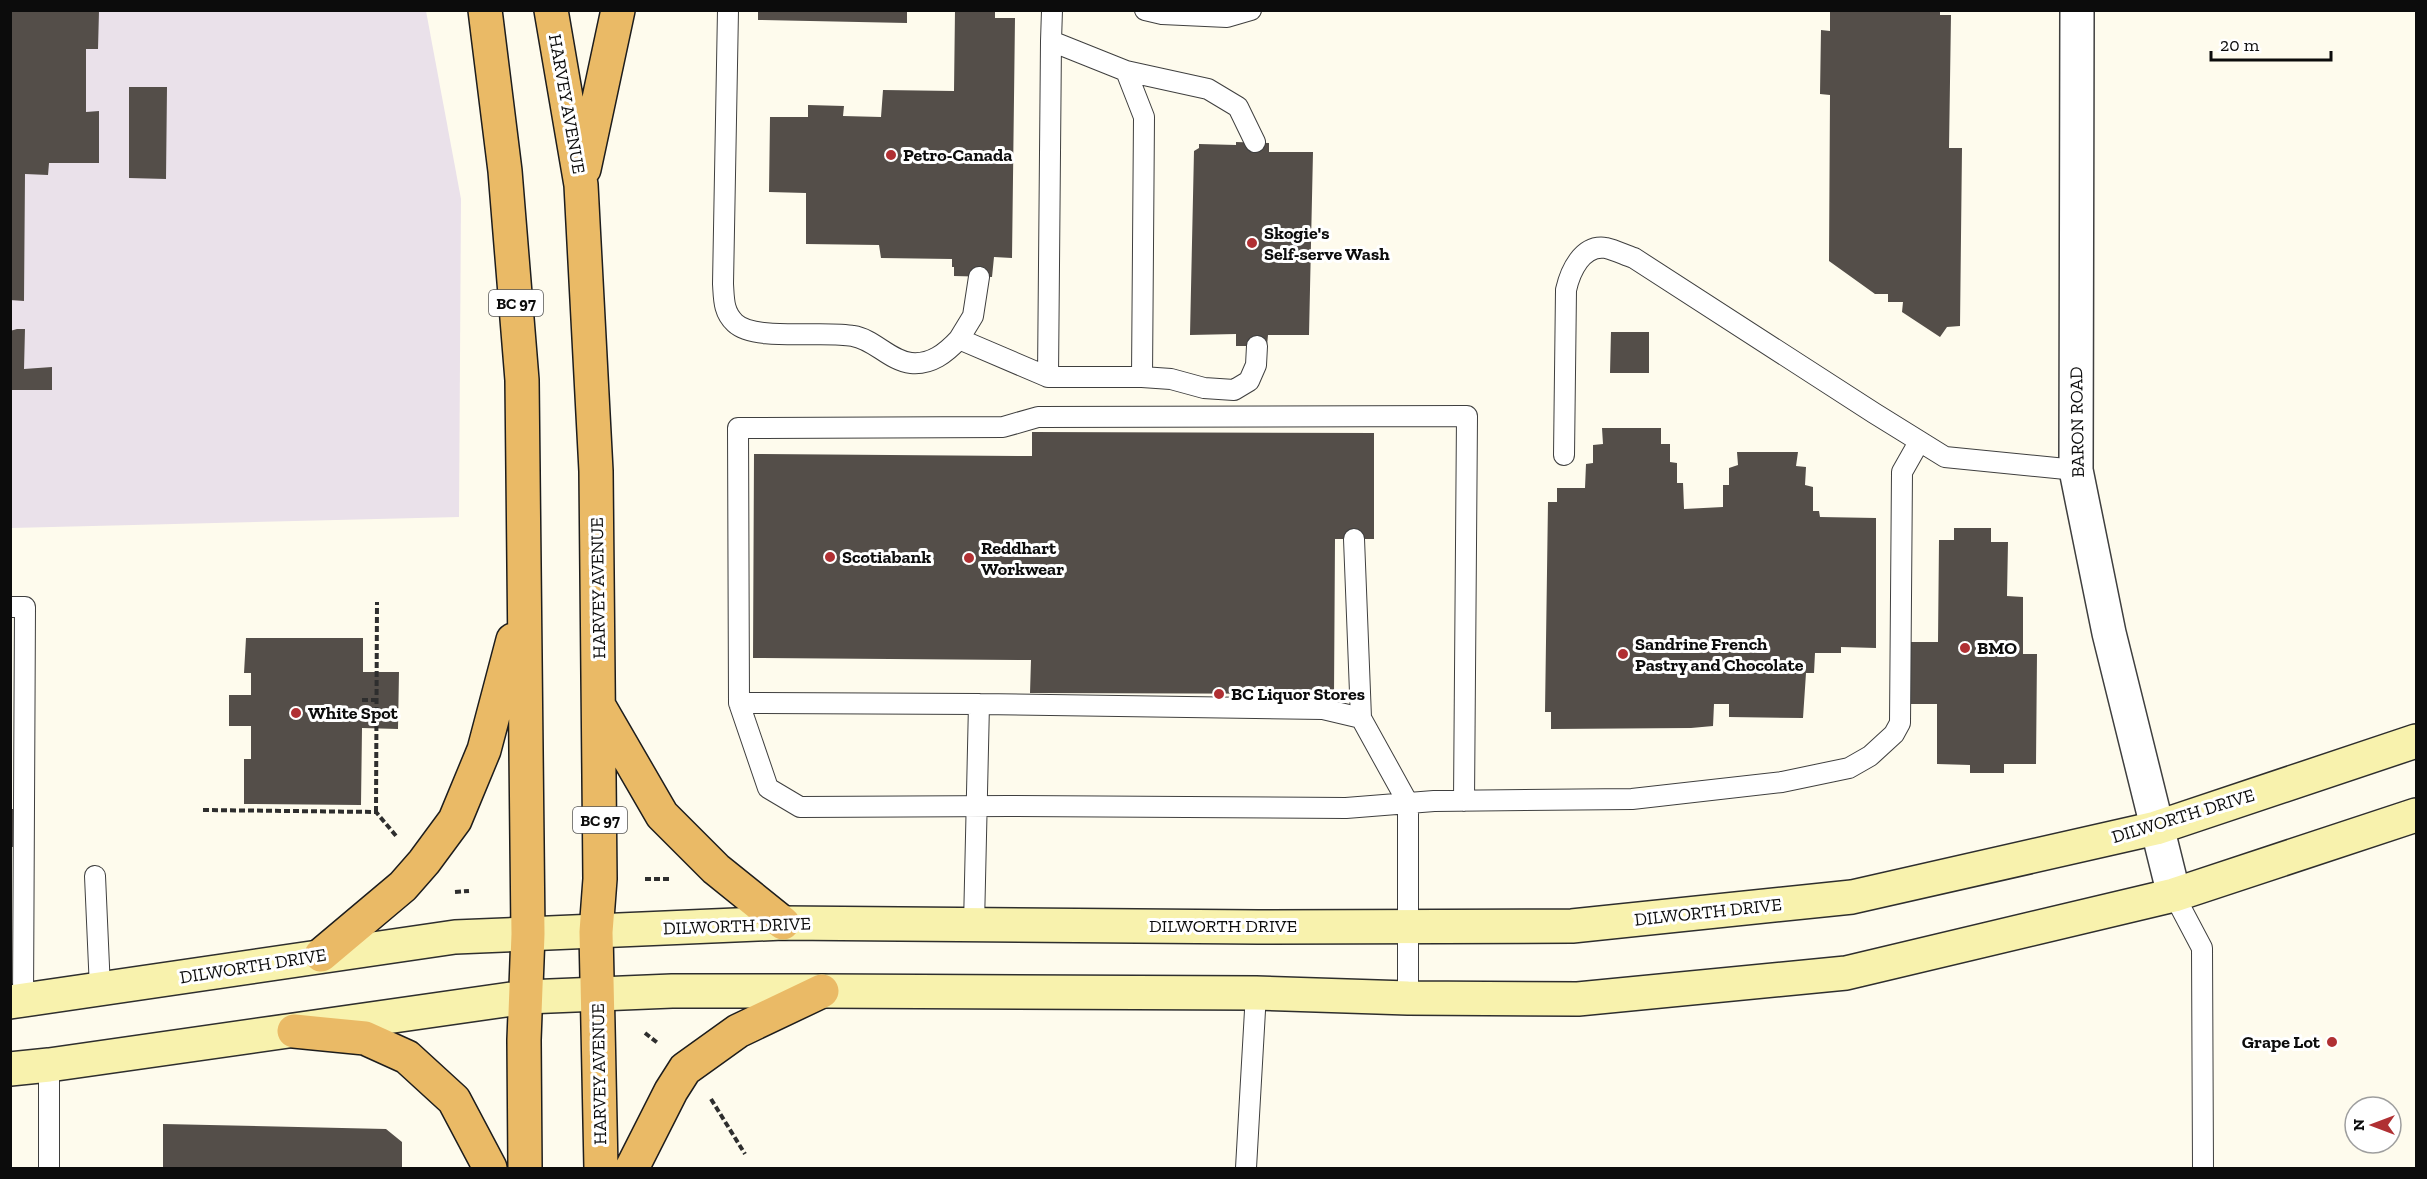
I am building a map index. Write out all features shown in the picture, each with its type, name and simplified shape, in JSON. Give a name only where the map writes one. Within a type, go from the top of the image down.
[{"type":"highway","name":"BC 97","points":[[485,10],[505,171],[522,380],[528,934],[525,1168]]},
{"type":"highway","name":"HARVEY AVENUE","points":[[551,10],[581,185],[596,471],[600,708],[600,879],[596,932],[601,1168]]},
{"type":"highway","points":[[581,185],[618,10]]},
{"type":"highway","points":[[321,955],[403,886],[455,820],[484,750],[524,597]]},
{"type":"highway","points":[[600,708],[662,815],[716,869],[783,923]]},
{"type":"highway","points":[[632,1168],[671,1091],[686,1069],[738,1031],[822,991]]},
{"type":"highway","points":[[294,1031],[365,1038],[407,1057],[454,1100],[489,1168]]},
{"type":"main road","name":"DILWORTH DRIVE","points":[[17,1001],[455,937],[783,923],[974,926],[1572,926],[1852,897],[2156,828],[2416,741]]},
{"type":"main road","points":[[10,1069],[526,997],[822,991],[1256,993],[1408,998],[1578,999],[1846,973],[2174,895],[2416,815]]},
{"type":"street","name":"BARON ROAD","points":[[2077,10],[2076,470],[2109,633],[2174,895]]},
{"type":"lane","points":[[728,10],[723,284],[724,307],[734,322],[744,328],[783,334],[855,336],[910,363],[926,362],[946,353],[959,339],[973,316],[979,277]]},
{"type":"lane","points":[[1048,377],[1052,10]]},
{"type":"lane","points":[[1145,10],[1162,14],[1227,17],[1251,10]]},
{"type":"lane","points":[[1051,42],[1126,71],[1208,89],[1238,107],[1255,142]]},
{"type":"lane","points":[[1126,71],[1144,117],[1142,377]]},
{"type":"lane","points":[[1564,455],[1566,290],[1570,272],[1580,258],[1593,250],[1605,248],[1634,258],[1945,457],[2076,470]]},
{"type":"lane","points":[[959,339],[1048,377],[1142,377],[1170,379],[1204,388],[1234,390],[1249,381],[1256,365],[1257,346]]},
{"type":"lane","points":[[1464,801],[1467,416],[1038,417],[1004,427],[738,428],[739,704],[768,788],[800,807],[1346,808],[1464,801],[1632,799],[1782,782],[1849,768],[1870,756],[1894,734],[1900,723],[1902,472],[1919,442]]},
{"type":"lane","points":[[1354,539],[1361,718],[1408,803],[1408,998]]},
{"type":"lane","points":[[17,1001],[25,877],[18,607]]},
{"type":"lane","points":[[739,704],[979,704],[1323,709],[1361,718]]},
{"type":"lane","points":[[974,926],[979,704]]},
{"type":"lane","points":[[95,876],[100,989]]},
{"type":"lane","points":[[2174,895],[2202,948],[2203,1168]]},
{"type":"lane","points":[[1246,1168],[1256,993]]},
{"type":"lane","points":[[50,1065],[50,1168]]},
{"type":"path","points":[[377,602],[376,812],[398,838]]},
{"type":"path","points":[[362,700],[376,700]]},
{"type":"path","points":[[203,810],[376,812]]},
{"type":"path","points":[[645,879],[674,877],[672,886]]},
{"type":"path","points":[[455,892],[469,891]]},
{"type":"path","points":[[706,1091],[745,1154]]},
{"type":"shaded area","points":[[10,11],[426,11],[461,199],[459,517],[11,528]]},
{"type":"building","points":[[758,10],[907,10],[907,23],[758,20]]},
{"type":"building","name":"Petro-Canada","points":[[955,10],[995,10],[995,18],[1015,18],[1012,258],[994,257],[992,277],[954,276],[952,259],[881,258],[879,245],[806,244],[806,193],[769,192],[770,117],[808,117],[808,105],[844,106],[843,116],[881,117],[883,90],[954,91]]},
{"type":"building","points":[[1830,10],[1940,10],[1940,15],[1951,15],[1949,148],[1962,148],[1960,326],[1947,327],[1940,337],[1902,312],[1903,302],[1888,302],[1888,294],[1875,294],[1829,261],[1830,95],[1820,94],[1821,30],[1830,31]]},
{"type":"building","points":[[10,11],[99,11],[98,49],[86,49],[86,112],[99,111],[99,163],[49,163],[48,175],[25,174],[24,301],[10,300]]},
{"type":"building","points":[[129,87],[167,87],[166,179],[129,178]]},
{"type":"building","name":"Skogie's Self-serve Wash","points":[[1236,142],[1269,143],[1269,152],[1313,152],[1309,335],[1268,335],[1267,346],[1236,346],[1236,334],[1190,335],[1194,151],[1199,148],[1199,144],[1236,145]]},
{"type":"building","points":[[25,329],[24,369],[52,367],[52,390],[10,390],[10,331]]},
{"type":"building","points":[[1611,332],[1649,332],[1649,373],[1610,373]]},
{"type":"building","points":[[1602,428],[1661,428],[1661,444],[1670,444],[1670,462],[1677,463],[1677,483],[1683,483],[1684,509],[1723,507],[1723,485],[1729,485],[1729,468],[1738,465],[1737,452],[1798,452],[1796,466],[1806,467],[1805,485],[1813,487],[1813,511],[1819,511],[1820,517],[1876,518],[1876,648],[1841,647],[1841,653],[1815,653],[1814,673],[1806,673],[1803,718],[1729,717],[1729,704],[1714,704],[1713,726],[1551,729],[1551,712],[1545,712],[1548,502],[1557,502],[1557,488],[1585,488],[1586,464],[1593,463],[1593,445],[1603,444]]},
{"type":"building","points":[[1032,432],[1374,433],[1374,539],[1335,539],[1334,694],[1030,693],[1031,660],[753,658],[754,454],[1032,456]]},
{"type":"building","name":"BMO","points":[[1954,528],[1991,528],[1991,542],[2008,542],[2007,596],[2023,597],[2023,654],[2037,654],[2036,764],[2004,764],[2004,773],[1970,773],[1970,765],[1937,764],[1937,704],[1906,704],[1907,642],[1938,642],[1939,540],[1954,540]]},
{"type":"building","name":"White Spot","points":[[246,638],[363,638],[363,672],[399,672],[398,729],[362,728],[361,805],[244,804],[244,759],[251,759],[251,726],[229,726],[229,695],[251,695],[251,673],[244,673]]},
{"type":"building","points":[[10,809],[15,809],[15,847],[10,847]]},
{"type":"building","points":[[163,1124],[386,1129],[402,1142],[402,1168],[163,1168]]},
{"type":"place","name":"Petro-Canada","points":[[891,155]]},
{"type":"place","name":"Skogie's Self-serve Wash","points":[[1252,243]]},
{"type":"place","name":"Scotiabank","points":[[830,557]]},
{"type":"place","name":"Reddhart Workwear","points":[[969,558]]},
{"type":"place","name":"BMO","points":[[1965,648]]},
{"type":"place","name":"Sandrine French Pastry and Chocolate","points":[[1623,654]]},
{"type":"place","name":"BC Liquor Stores","points":[[1219,694]]},
{"type":"place","name":"White Spot","points":[[296,713]]},
{"type":"place","name":"Grape Lot","points":[[2332,1042]]}]
